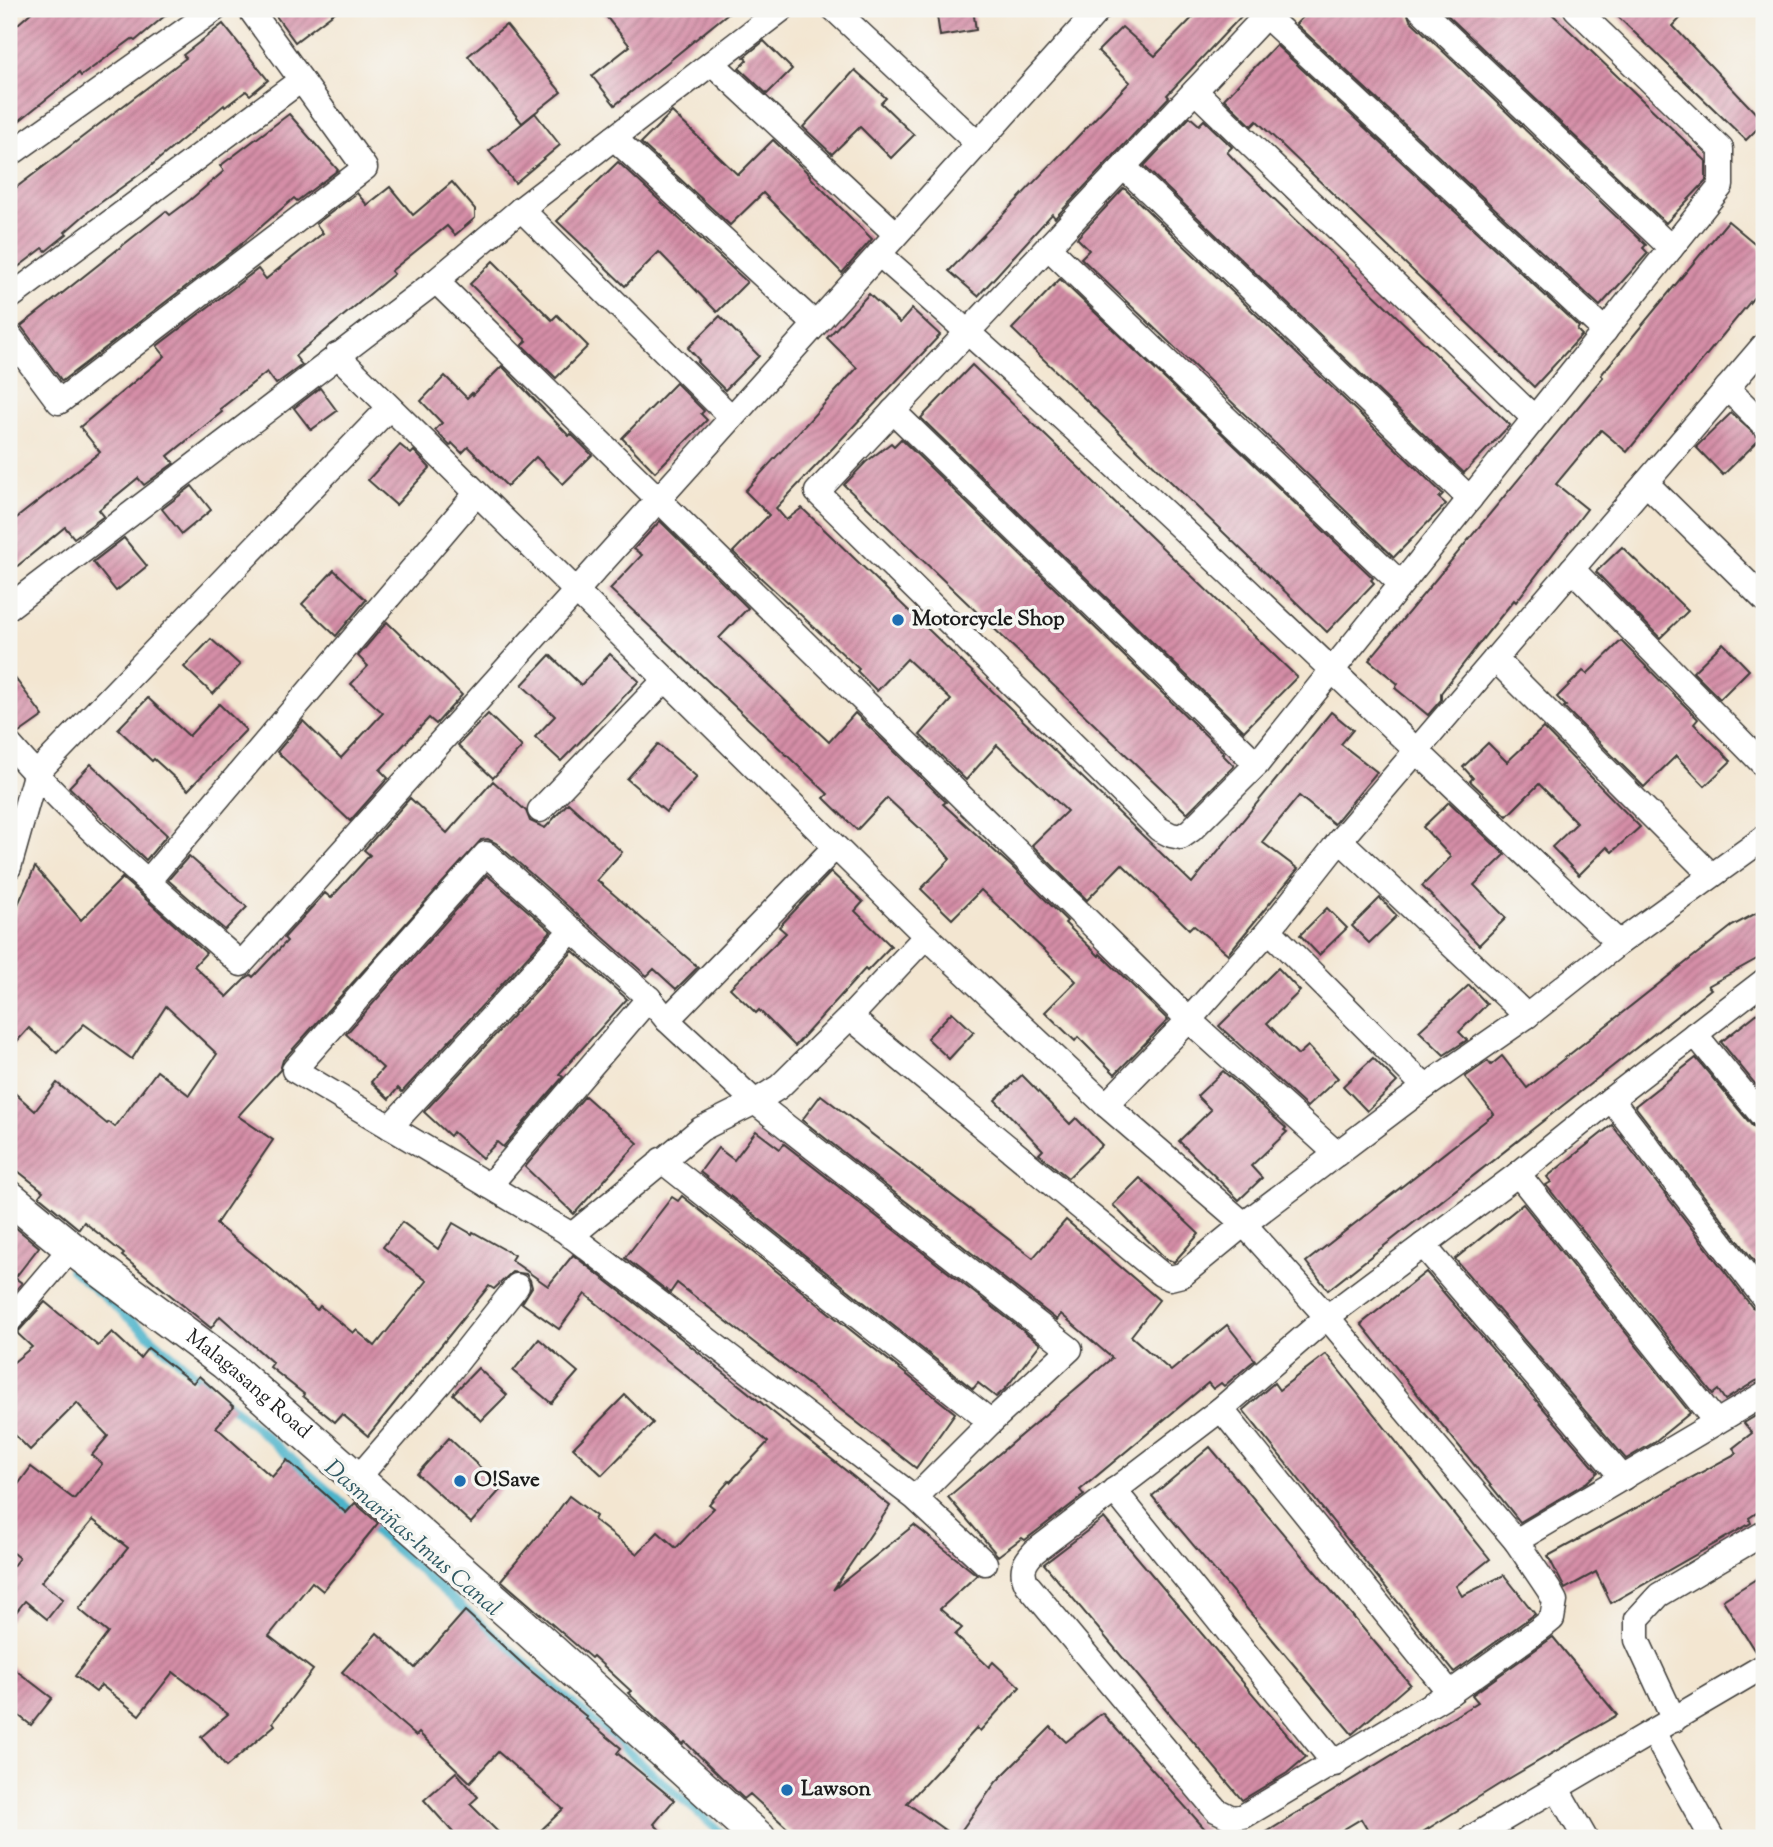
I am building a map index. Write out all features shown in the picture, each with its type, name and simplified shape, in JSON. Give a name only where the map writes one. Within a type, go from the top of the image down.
[{"type":"main road","name":"Malagasang Road","points":[[9,1197],[71,1248],[225,1363],[514,1617],[759,1838]]},
{"type":"street","points":[[9,156],[215,9]]},
{"type":"street","points":[[9,335],[59,402],[365,168],[250,9]]},
{"type":"street","points":[[9,607],[436,281],[521,209],[782,9]]},
{"type":"street","points":[[834,9],[978,144]]},
{"type":"street","points":[[9,744],[36,775],[241,964],[1099,9]]},
{"type":"street","points":[[1420,9],[1671,248]]},
{"type":"street","points":[[1576,9],[1721,149],[1721,186],[1605,331],[1534,418],[1257,764],[1199,823],[1181,836],[1171,835],[1150,819],[817,492],[1269,12],[1605,331]]},
{"type":"street","points":[[712,63],[896,234]]},
{"type":"street","points":[[9,298],[302,80]]},
{"type":"street","points":[[1195,92],[1534,418]]},
{"type":"street","points":[[614,138],[815,324]]},
{"type":"street","points":[[1124,167],[1470,499]]},
{"type":"street","points":[[521,209],[730,417]]},
{"type":"street","points":[[1048,247],[1401,584]]},
{"type":"street","points":[[879,254],[968,332],[1333,670],[1619,943]]},
{"type":"street","points":[[436,281],[1189,1020],[1337,1154]]},
{"type":"street","points":[[1106,1105],[1189,1020],[1269,930],[1340,840],[1764,345]]},
{"type":"street","points":[[337,355],[926,936],[1106,1105],[1244,1224],[1326,1317],[1516,1541],[1549,1590],[1555,1601],[1552,1619],[1450,1693],[1244,1816],[1232,1818],[1216,1810],[1027,1584],[1023,1575],[1024,1563],[1034,1552],[1221,1409],[1326,1317],[1518,1174],[1611,1098],[1764,981]]},
{"type":"street","points":[[1727,388],[1764,425]]},
{"type":"street","points":[[9,867],[36,775],[389,408]]},
{"type":"street","points":[[893,411],[1257,764]]},
{"type":"street","points":[[1646,483],[1764,599]]},
{"type":"street","points":[[148,881],[477,494]]},
{"type":"street","points":[[1572,569],[1764,765]]},
{"type":"street","points":[[1496,659],[1711,875]]},
{"type":"street","points":[[540,810],[665,680]]},
{"type":"street","points":[[850,1017],[1161,1274],[1170,1278],[1182,1275],[1244,1224],[1425,1087],[1527,1016],[1619,943],[1764,838]]},
{"type":"street","points":[[1340,840],[1527,1016]]},
{"type":"street","points":[[667,1020],[835,847]]},
{"type":"street","points":[[915,1498],[991,1422],[1070,1349],[755,1102],[667,1020],[649,998],[486,854],[294,1070],[571,1236],[915,1498],[985,1563]]},
{"type":"street","points":[[390,1127],[572,930]]},
{"type":"street","points":[[1269,930],[1425,1087]]},
{"type":"street","points":[[571,1236],[701,1129],[779,1087],[926,936]]},
{"type":"street","points":[[489,1186],[649,998]]},
{"type":"street","points":[[1695,1034],[1764,1118]]},
{"type":"street","points":[[1611,1098],[1764,1297]]},
{"type":"street","points":[[661,1160],[991,1422]]},
{"type":"street","points":[[1518,1174],[1716,1422]]},
{"type":"street","points":[[1423,1245],[1623,1478]]},
{"type":"street","points":[[9,1321],[71,1248]]},
{"type":"street","points":[[357,1479],[442,1381],[517,1286]]},
{"type":"street","points":[[1516,1541],[1764,1394]]},
{"type":"street","points":[[1221,1409],[1450,1693]]},
{"type":"street","points":[[1114,1490],[1335,1763]]},
{"type":"street","points":[[1712,1838],[1663,1726],[1637,1640],[1637,1619],[1658,1595],[1764,1533]]},
{"type":"street","points":[[1471,1838],[1663,1726],[1761,1674]]},
{"type":"street","points":[[1557,1789],[1585,1838]]},
{"type":"building","points":[[35,9],[173,9],[135,41],[132,39],[81,76],[79,73],[9,129],[9,32]]},
{"type":"building","points":[[271,9],[339,9],[295,42]]},
{"type":"building","points":[[600,9],[733,9],[615,105],[592,76],[630,46]]},
{"type":"building","points":[[936,9],[973,9],[976,30],[940,36]]},
{"type":"building","points":[[1201,9],[1248,9],[1167,95],[1169,97],[1055,218],[1052,214],[978,296],[949,271],[1130,82],[1098,51],[1122,27],[1155,56]]},
{"type":"building","points":[[1311,9],[1406,9],[1410,20],[1646,245],[1643,248],[1648,253],[1600,306],[1296,24]]},
{"type":"building","points":[[1441,9],[1547,9],[1706,161],[1706,181],[1666,223]]},
{"type":"building","points":[[1610,9],[1689,9],[1673,26],[1764,122],[1746,140]]},
{"type":"building","points":[[223,24],[268,80],[250,95],[246,91],[225,107],[224,105],[147,169],[89,211],[46,251],[43,248],[9,274],[9,193],[186,58],[183,55]]},
{"type":"building","points":[[506,25],[561,92],[522,123],[468,56]]},
{"type":"building","points":[[764,41],[792,69],[767,94],[739,68],[747,60],[744,57]]},
{"type":"building","points":[[1276,45],[1579,327],[1577,330],[1582,335],[1534,387],[1257,121],[1252,126],[1224,99]]},
{"type":"building","points":[[855,70],[886,98],[881,103],[914,135],[891,158],[860,127],[832,154],[803,127]]},
{"type":"building","points":[[672,112],[738,175],[773,140],[872,239],[842,273],[763,193],[730,225],[641,143]]},
{"type":"building","points":[[535,113],[560,145],[515,183],[489,151]]},
{"type":"building","points":[[289,114],[338,170],[297,201],[294,198],[239,246],[62,381],[21,326],[166,211],[170,215],[190,200],[224,171],[220,166]]},
{"type":"building","points":[[1190,117],[1199,125],[1204,120],[1232,147],[1227,152],[1242,168],[1510,425],[1464,473],[1144,166]]},
{"type":"building","points":[[618,162],[747,282],[717,312],[659,252],[625,286],[557,221]]},
{"type":"building","points":[[452,182],[475,209],[475,218],[455,235],[447,226],[391,271],[394,274],[295,356],[302,365],[276,384],[267,372],[220,409],[222,412],[168,456],[174,463],[144,485],[138,478],[99,510],[104,516],[74,538],[65,527],[9,573],[9,524],[100,452],[80,427],[165,356],[157,346],[258,269],[266,279],[323,233],[316,224],[357,193],[367,205],[390,187],[413,215]]},
{"type":"building","points":[[1124,188],[1443,494],[1439,498],[1446,504],[1394,557],[1081,258],[1089,250],[1077,238]]},
{"type":"building","points":[[1728,221],[1764,251],[1764,285],[1627,452],[1601,430],[1556,484],[1587,509],[1516,602],[1514,600],[1441,693],[1441,700],[1428,715],[1395,688],[1398,684],[1369,660]]},
{"type":"building","points":[[493,261],[552,320],[557,315],[588,346],[556,378],[522,345],[527,341],[470,284]]},
{"type":"building","points":[[1060,279],[1373,578],[1371,580],[1374,583],[1327,632],[1012,329]]},
{"type":"building","points":[[869,294],[900,323],[912,309],[940,335],[776,508],[786,520],[802,508],[1192,883],[1331,712],[1353,730],[1341,744],[1377,772],[1334,824],[1299,796],[1276,824],[1262,842],[1298,869],[1228,954],[1193,925],[1189,929],[1122,864],[1087,900],[1032,845],[1067,811],[997,745],[966,780],[920,735],[951,700],[907,659],[877,691],[857,671],[859,669],[733,552],[769,515],[745,491],[857,368],[827,338]]},
{"type":"building","points":[[720,316],[759,356],[725,390],[697,362],[699,360],[688,348]]},
{"type":"building","points":[[972,365],[1297,677],[1244,731],[921,418]]},
{"type":"building","points":[[502,366],[569,436],[571,434],[592,455],[563,484],[536,457],[507,486],[468,447],[462,453],[452,443],[450,446],[435,430],[442,423],[421,401],[445,376],[467,398]]},
{"type":"building","points":[[676,383],[704,411],[701,414],[707,420],[655,472],[622,438]]},
{"type":"building","points":[[320,388],[337,411],[311,430],[294,408]]},
{"type":"building","points":[[1731,413],[1760,439],[1723,475],[1696,447]]},
{"type":"building","points":[[901,439],[1224,753],[1222,754],[1234,766],[1187,813],[844,485],[866,462],[891,443],[894,446]]},
{"type":"building","points":[[400,445],[411,454],[414,451],[430,468],[396,505],[368,480]]},
{"type":"building","points":[[192,486],[211,510],[182,534],[162,509]]},
{"type":"building","points":[[660,521],[748,608],[719,638],[829,742],[855,713],[946,802],[943,804],[1011,866],[1067,921],[1065,923],[1168,1020],[1115,1074],[1078,1037],[1075,1041],[1045,1012],[1076,981],[981,890],[952,919],[921,889],[950,859],[941,848],[887,798],[857,830],[824,798],[828,794],[610,589],[642,555],[634,549]]},
{"type":"building","points":[[124,538],[147,566],[116,591],[93,562]]},
{"type":"building","points":[[1622,547],[1688,611],[1660,638],[1596,572]]},
{"type":"building","points":[[334,570],[366,600],[336,636],[302,604]]},
{"type":"building","points":[[387,622],[462,695],[436,724],[429,718],[380,770],[388,778],[350,821],[277,752],[303,721],[341,758],[383,713],[351,684],[368,666],[358,656]]},
{"type":"building","points":[[211,639],[240,665],[213,694],[184,667]]},
{"type":"building","points":[[1621,641],[1698,719],[1694,724],[1731,761],[1705,786],[1676,756],[1644,787],[1557,697],[1583,671],[1587,674]]},
{"type":"building","points":[[1723,643],[1749,670],[1720,699],[1693,672]]},
{"type":"building","points":[[610,654],[639,681],[561,761],[535,737],[555,716],[522,685],[550,655],[581,685]]},
{"type":"building","points":[[9,670],[43,716],[19,733],[9,730]]},
{"type":"building","points":[[148,698],[189,736],[219,704],[246,730],[188,790],[118,729]]},
{"type":"building","points":[[488,714],[522,747],[493,778],[458,745]]},
{"type":"building","points":[[1543,728],[1640,827],[1612,852],[1607,847],[1579,875],[1552,847],[1577,823],[1539,784],[1507,816],[1470,781],[1473,778],[1463,767],[1488,743],[1507,762]]},
{"type":"building","points":[[658,744],[697,777],[666,812],[627,779]]},
{"type":"building","points":[[91,764],[167,835],[146,860],[69,787]]},
{"type":"building","points":[[493,781],[526,811],[530,821],[545,828],[568,803],[622,852],[597,880],[698,967],[676,989],[654,969],[647,976],[496,843],[488,839],[481,840],[283,1060],[280,1070],[238,1116],[273,1140],[216,1224],[317,1310],[320,1306],[353,1333],[356,1330],[375,1346],[427,1281],[383,1247],[402,1222],[438,1249],[453,1223],[514,1255],[511,1260],[548,1286],[573,1255],[890,1506],[833,1590],[914,1525],[977,1575],[940,1609],[962,1628],[955,1635],[989,1667],[993,1662],[1020,1687],[980,1731],[977,1728],[907,1803],[956,1838],[798,1838],[750,1794],[744,1799],[685,1742],[683,1744],[628,1693],[631,1691],[593,1656],[591,1658],[501,1580],[569,1496],[596,1516],[594,1520],[637,1554],[658,1532],[676,1548],[714,1508],[709,1504],[768,1442],[585,1294],[559,1329],[522,1303],[532,1287],[526,1274],[512,1272],[494,1289],[489,1286],[368,1436],[342,1414],[335,1422],[270,1367],[273,1363],[220,1316],[211,1328],[84,1222],[79,1229],[39,1196],[43,1191],[9,1164],[9,1088],[35,1111],[57,1083],[107,1124],[109,1122],[115,1127],[157,1071],[189,1095],[217,1054],[166,1006],[132,1059],[84,1024],[57,1053],[29,1028],[9,1050],[9,924],[35,867],[81,920],[122,878],[206,953],[194,966],[227,997],[246,978],[251,975],[253,977],[287,941],[284,938],[325,893],[331,898],[370,855],[364,850],[410,798],[447,833]]},
{"type":"building","points":[[1449,802],[1505,855],[1474,885],[1506,918],[1479,945],[1422,886],[1451,857],[1423,827]]},
{"type":"building","points":[[189,856],[247,907],[225,930],[168,880]]},
{"type":"building","points":[[831,872],[863,902],[855,911],[891,946],[867,971],[865,969],[795,1046],[759,1010],[756,1013],[730,988],[786,933],[779,927]]},
{"type":"building","points":[[487,875],[551,931],[402,1092],[398,1088],[389,1099],[371,1082],[383,1068],[346,1034]]},
{"type":"building","points":[[1380,898],[1397,916],[1369,943],[1352,926]]},
{"type":"building","points":[[1327,908],[1347,928],[1319,955],[1300,935]]},
{"type":"building","points":[[1764,909],[1764,955],[1708,986],[1711,989],[1328,1290],[1306,1262],[1494,1114],[1465,1077],[1488,1061],[1491,1065],[1502,1056],[1527,1088],[1732,926]]},
{"type":"building","points":[[573,951],[627,999],[559,1074],[563,1077],[503,1147],[497,1142],[482,1158],[453,1132],[450,1136],[424,1112]]},
{"type":"building","points":[[1278,968],[1300,991],[1267,1023],[1298,1055],[1308,1046],[1338,1078],[1307,1107],[1219,1026]]},
{"type":"building","points":[[1469,985],[1487,1004],[1459,1032],[1467,1040],[1444,1055],[1419,1031]]},
{"type":"building","points":[[1764,1008],[1764,1095],[1721,1042]]},
{"type":"building","points":[[952,1012],[974,1032],[949,1059],[927,1038]]},
{"type":"building","points":[[1373,1058],[1397,1082],[1367,1111],[1343,1086]]},
{"type":"building","points":[[1696,1058],[1753,1127],[1764,1133],[1764,1274],[1635,1106]]},
{"type":"building","points":[[1223,1071],[1286,1128],[1284,1130],[1287,1132],[1251,1166],[1262,1178],[1239,1200],[1179,1141],[1211,1110],[1197,1096]]},
{"type":"building","points":[[1022,1075],[1070,1124],[1076,1118],[1102,1145],[1068,1178],[1039,1154],[1043,1150],[995,1100]]},
{"type":"building","points":[[821,1095],[1033,1258],[1066,1220],[1159,1300],[1131,1336],[1171,1371],[1227,1325],[1255,1360],[1224,1386],[1221,1383],[1213,1389],[1208,1383],[1080,1490],[1084,1495],[1025,1540],[1022,1538],[998,1556],[948,1497],[1112,1358],[1061,1314],[1057,1320],[802,1120]]},
{"type":"building","points":[[585,1096],[638,1143],[574,1214],[525,1167]]},
{"type":"building","points":[[1612,1125],[1752,1307],[1764,1313],[1764,1379],[1725,1400],[1718,1390],[1713,1394],[1546,1185],[1551,1182],[1547,1177]]},
{"type":"building","points":[[756,1131],[780,1149],[784,1144],[1040,1344],[1005,1389],[996,1397],[978,1383],[973,1389],[700,1172],[718,1148],[734,1160]]},
{"type":"building","points":[[1140,1178],[1199,1234],[1174,1262],[1166,1259],[1113,1205]]},
{"type":"building","points":[[682,1196],[955,1413],[916,1468],[677,1283],[670,1293],[625,1258],[672,1197],[678,1201]]},
{"type":"building","points":[[1523,1204],[1690,1413],[1653,1443],[1626,1459],[1455,1259]]},
{"type":"building","points":[[15,1227],[39,1247],[15,1278],[22,1283],[9,1298],[9,1234]]},
{"type":"building","points":[[1426,1272],[1598,1472],[1587,1482],[1520,1522],[1361,1324]]},
{"type":"building","points":[[45,1302],[98,1346],[112,1332],[140,1358],[148,1348],[193,1383],[199,1376],[234,1407],[216,1427],[272,1477],[287,1460],[346,1513],[355,1503],[378,1523],[323,1591],[312,1582],[269,1636],[313,1670],[273,1722],[275,1725],[226,1767],[201,1737],[228,1714],[173,1672],[139,1715],[101,1685],[96,1692],[75,1676],[108,1633],[79,1609],[128,1548],[93,1520],[41,1582],[63,1599],[47,1619],[25,1601],[9,1621],[9,1571],[19,1558],[9,1550],[9,1497],[31,1467],[74,1499],[102,1464],[92,1455],[108,1436],[77,1403],[30,1450],[9,1429],[9,1366],[32,1347],[17,1333]]},
{"type":"building","points":[[539,1339],[578,1372],[551,1403],[513,1371]]},
{"type":"building","points":[[1326,1354],[1490,1559],[1456,1586],[1462,1596],[1504,1575],[1535,1614],[1454,1672],[1243,1410],[1274,1383],[1279,1390]]},
{"type":"building","points":[[478,1368],[507,1395],[481,1421],[453,1394]]},
{"type":"building","points":[[625,1395],[653,1423],[602,1475],[573,1448]]},
{"type":"building","points":[[1764,1411],[1764,1508],[1749,1518],[1751,1523],[1611,1603],[1596,1572],[1565,1589],[1548,1556],[1737,1453],[1733,1448],[1752,1433],[1744,1423]]},
{"type":"building","name":"O!Save","points":[[449,1438],[502,1488],[471,1523],[417,1474]]},
{"type":"building","points":[[1210,1447],[1410,1684],[1352,1734],[1152,1496]]},
{"type":"building","points":[[1104,1518],[1306,1757],[1287,1773],[1242,1800],[1044,1564]]},
{"type":"building","points":[[1764,1574],[1764,1651],[1756,1653],[1723,1600]]},
{"type":"building","points":[[465,1611],[621,1748],[617,1753],[674,1800],[654,1824],[668,1838],[533,1838],[563,1809],[498,1752],[470,1782],[419,1733],[416,1736],[342,1672],[377,1633],[415,1668]]},
{"type":"building","points":[[1553,1637],[1617,1715],[1413,1838],[1372,1838],[1361,1819],[1329,1838],[1257,1838],[1478,1702],[1472,1695]]},
{"type":"building","points":[[9,1665],[52,1698],[31,1725],[9,1708]]},
{"type":"building","points":[[1102,1713],[1213,1838],[956,1838],[996,1782],[1051,1727],[1066,1742]]},
{"type":"building","points":[[456,1772],[478,1797],[470,1804],[504,1838],[458,1838],[424,1800]]},
{"type":"waterway","name":"Dasmariñas-Imus Canal","points":[[71,1269],[206,1384]]},
{"type":"waterway","name":"Dasmariñas-Imus Canal","points":[[224,1400],[727,1838]]},
{"type":"place","name":"Motorcycle Shop","points":[[898,620]]},
{"type":"place","name":"O!Save","points":[[460,1481]]},
{"type":"place","name":"Lawson","points":[[787,1790]]}]
